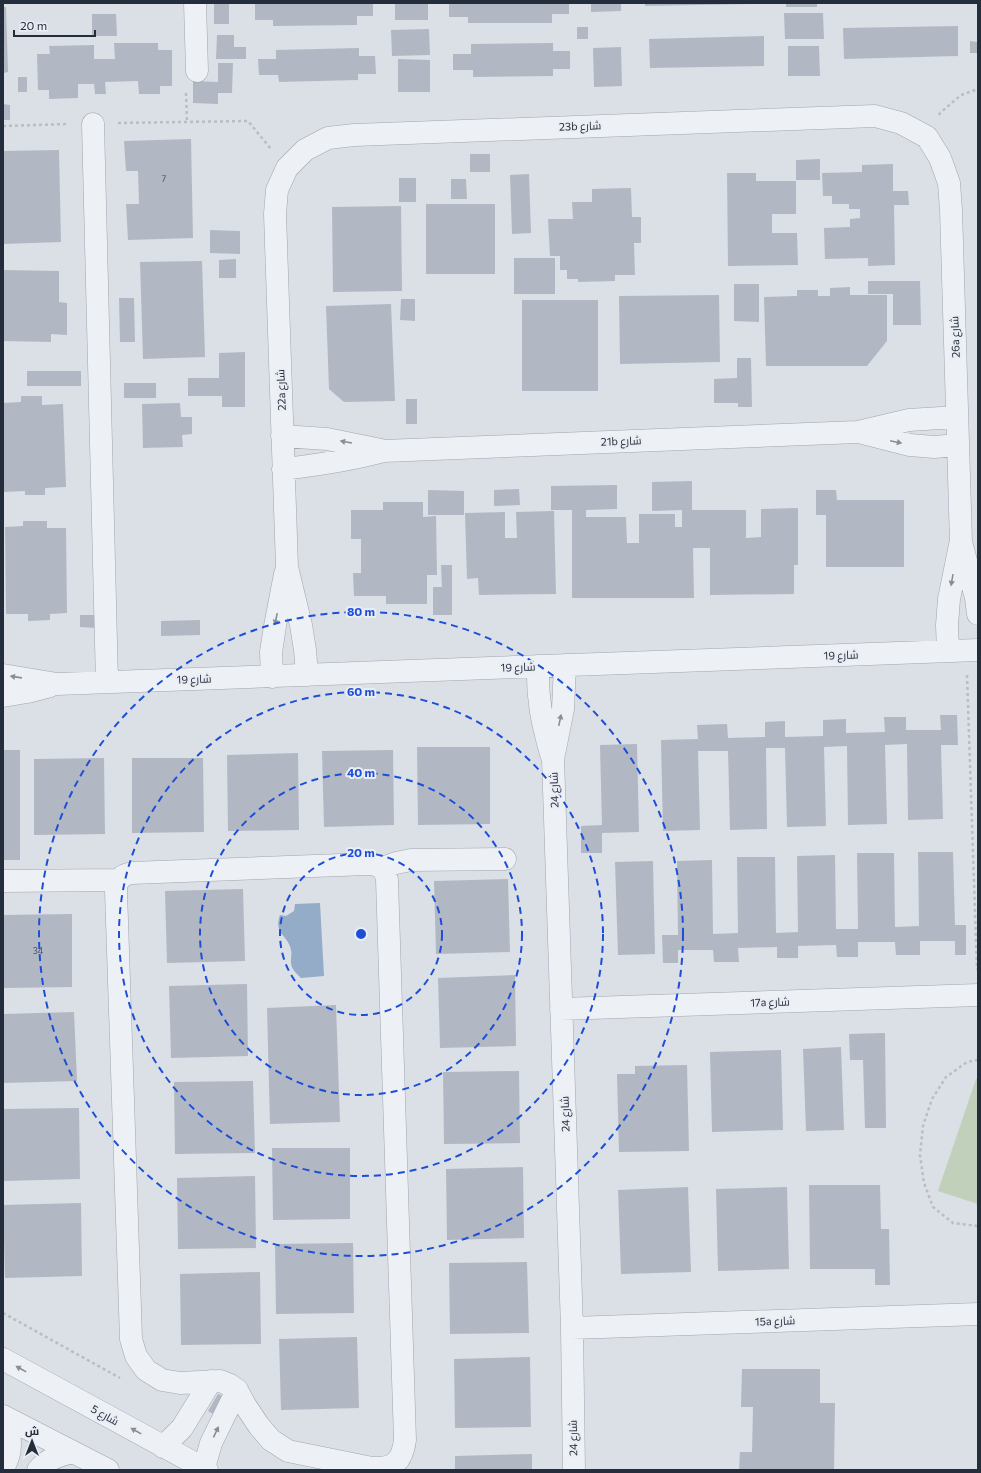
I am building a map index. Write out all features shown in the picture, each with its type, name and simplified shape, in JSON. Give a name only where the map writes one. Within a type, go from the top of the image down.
[{"type":"street","points":[[195,3],[197,71]]},
{"type":"street","name":"23b شارع","points":[[274,214],[277,190],[287,168],[305,150],[328,138],[354,135],[875,116],[901,123],[927,137]]},
{"type":"street","points":[[93,124],[106,682]]},
{"type":"street","name":"26a شارع","points":[[927,137],[940,158],[949,183],[961,542],[976,598],[978,614]]},
{"type":"street","name":"22a شارع","points":[[274,214],[287,567],[303,638],[307,675]]},
{"type":"street","name":"21b شارع","points":[[284,469],[328,464],[384,451],[858,432],[909,420],[957,417]]},
{"type":"street","name":"21b شارع","points":[[858,432],[910,444],[934,447],[958,445]]},
{"type":"street","name":"21b شارع","points":[[282,436],[327,439],[384,451]]},
{"type":"street","name":"26a شارع","points":[[961,542],[949,599],[947,625],[964,651]]},
{"type":"street","name":"22a شارع","points":[[272,677],[271,652],[274,626],[287,567]]},
{"type":"street","name":"شارع 19","points":[[3,675],[57,684],[964,651]]},
{"type":"street","points":[[553,759],[563,709],[565,665]]},
{"type":"street","points":[[538,666],[540,709],[553,759]]},
{"type":"street","name":"شارع 19","points":[[3,696],[27,692],[57,684]]},
{"type":"street","name":"شارع 24","points":[[553,759],[572,1328],[574,1470]]},
{"type":"street","points":[[382,868],[411,860],[505,859]]},
{"type":"street","points":[[367,864],[375,864],[382,868],[386,874],[387,880],[405,1432],[404,1452],[396,1463],[385,1468],[372,1468],[288,1451],[271,1440],[244,1405],[237,1390],[230,1385],[220,1381],[180,1383],[162,1380],[146,1370],[136,1356],[131,1339],[116,885],[118,880],[124,874],[132,873],[367,864]]},
{"type":"street","points":[[3,881],[118,880]]},
{"type":"street","name":"17a شارع","points":[[561,1009],[978,995]]},
{"type":"street","name":"15a شارع","points":[[572,1328],[978,1314]]},
{"type":"street","name":"شارع 5","points":[[3,1359],[205,1469]]},
{"type":"street","points":[[163,1447],[182,1428],[211,1381]]},
{"type":"street","points":[[205,1469],[211,1443],[237,1390]]},
{"type":"street","points":[[4,1416],[108,1470]]},
{"type":"street","points":[[3,1468],[10,1449],[10,1433],[4,1416]]},
{"type":"street","points":[[38,1470],[42,1464],[57,1456],[73,1452]]},
{"type":"path","points":[[927,137],[940,113],[961,95],[978,89]]},
{"type":"path","points":[[3,126],[187,121],[248,121],[287,168]]},
{"type":"path","points":[[964,651],[978,995]]},
{"type":"path","points":[[978,1060],[967,1062],[946,1077],[932,1100],[923,1126],[920,1155],[924,1183],[933,1208],[953,1223],[978,1226]]},
{"type":"green space","points":[[976,1079],[978,1079],[978,1204],[938,1191]]},
{"type":"water","points":[[320,903],[324,976],[301,978],[292,967],[290,945],[278,927],[278,921],[280,915],[286,916],[294,911],[295,904]]},
{"type":"building","points":[[214,3],[229,3],[229,24],[214,24]]},
{"type":"building","points":[[255,3],[373,3],[373,16],[357,16],[357,25],[273,26],[273,20],[255,20]]},
{"type":"building","points":[[395,3],[428,3],[428,20],[395,20]]},
{"type":"building","points":[[449,3],[569,3],[569,14],[552,14],[552,23],[468,23],[468,17],[449,17]]},
{"type":"building","points":[[591,3],[621,3],[621,11],[591,12]]},
{"type":"building","points":[[645,3],[752,3],[752,4],[645,6]]},
{"type":"building","points":[[786,3],[817,3],[817,7],[786,7]]},
{"type":"building","points":[[3,7],[6,7],[8,72],[3,73]]},
{"type":"building","points":[[784,13],[823,13],[824,39],[785,39]]},
{"type":"building","points":[[92,14],[116,14],[117,36],[92,36]]},
{"type":"building","points":[[958,26],[958,56],[844,59],[843,28]]},
{"type":"building","points":[[577,27],[588,27],[588,39],[577,39]]},
{"type":"building","points":[[429,29],[430,55],[392,56],[391,30]]},
{"type":"building","points":[[217,35],[234,35],[234,47],[246,47],[246,59],[216,59]]},
{"type":"building","points":[[764,36],[764,66],[650,68],[649,39]]},
{"type":"building","points":[[970,41],[978,42],[978,53],[970,53]]},
{"type":"building","points":[[114,43],[158,43],[158,50],[172,50],[172,86],[160,86],[160,94],[139,94],[138,81],[105,82],[106,94],[95,94],[94,84],[78,84],[78,98],[49,99],[49,90],[38,90],[37,54],[50,54],[49,46],[94,45],[94,59],[115,59]]},
{"type":"building","points":[[553,43],[553,51],[570,51],[570,69],[553,69],[553,76],[473,77],[473,70],[453,70],[453,54],[471,54],[471,44]]},
{"type":"building","points":[[788,46],[819,46],[820,76],[788,76]]},
{"type":"building","points":[[621,47],[622,86],[594,87],[593,48]]},
{"type":"building","points":[[359,48],[359,56],[375,56],[376,74],[358,74],[358,80],[279,82],[278,75],[259,75],[258,59],[276,59],[276,50]]},
{"type":"building","points":[[398,59],[430,60],[430,92],[398,92]]},
{"type":"building","points":[[218,63],[233,63],[232,93],[218,93],[218,104],[193,103],[193,81],[218,82]]},
{"type":"building","points":[[18,77],[27,77],[27,92],[18,92]]},
{"type":"building","points":[[3,104],[10,105],[10,120],[3,120]]},
{"type":"building","points":[[191,139],[193,238],[128,240],[126,204],[139,204],[138,171],[126,171],[124,141]]},
{"type":"building","points":[[59,150],[61,242],[3,244],[3,151]]},
{"type":"building","points":[[470,154],[490,154],[490,172],[470,172]]},
{"type":"building","points":[[820,159],[820,180],[796,180],[796,160]]},
{"type":"building","points":[[893,164],[893,191],[908,191],[909,205],[894,205],[895,265],[868,266],[868,258],[825,259],[824,228],[850,227],[850,219],[860,218],[860,209],[849,209],[849,204],[832,204],[832,196],[823,196],[822,173],[862,172],[862,165]]},
{"type":"building","points":[[727,173],[756,173],[756,181],[796,181],[796,214],[772,214],[772,233],[797,233],[798,265],[728,266]]},
{"type":"building","points":[[529,174],[531,233],[512,234],[510,175]]},
{"type":"building","points":[[399,178],[416,178],[416,202],[399,202]]},
{"type":"building","points":[[451,179],[466,179],[467,199],[451,199]]},
{"type":"building","points":[[631,188],[632,217],[641,217],[641,243],[634,243],[635,275],[615,275],[615,281],[578,282],[578,279],[567,279],[567,270],[560,270],[560,256],[550,256],[548,219],[573,219],[572,202],[592,202],[592,189]]},
{"type":"building","points":[[426,204],[495,204],[495,274],[426,274]]},
{"type":"building","points":[[401,206],[402,291],[333,292],[332,207]]},
{"type":"building","points":[[210,230],[240,231],[240,254],[210,253]]},
{"type":"building","points":[[514,258],[555,258],[555,294],[514,294]]},
{"type":"building","points":[[236,259],[236,278],[219,278],[219,260]]},
{"type":"building","points":[[202,261],[205,357],[143,359],[140,262]]},
{"type":"building","points":[[3,270],[59,271],[59,302],[67,303],[67,335],[51,334],[51,342],[3,341]]},
{"type":"building","points":[[868,281],[920,281],[921,325],[893,325],[893,294],[868,294]]},
{"type":"building","points":[[734,284],[759,284],[759,322],[734,321]]},
{"type":"building","points":[[850,287],[850,295],[887,295],[887,341],[867,366],[766,366],[764,297],[797,296],[797,290],[818,290],[818,296],[830,296],[830,288]]},
{"type":"building","points":[[719,295],[720,362],[620,364],[619,296]]},
{"type":"building","points":[[119,298],[134,298],[135,342],[120,342]]},
{"type":"building","points":[[401,299],[415,299],[415,321],[400,320]]},
{"type":"building","points":[[522,300],[598,300],[598,391],[522,391]]},
{"type":"building","points":[[391,304],[395,401],[344,402],[329,389],[326,306]]},
{"type":"building","points":[[245,352],[245,407],[222,407],[222,396],[188,396],[188,378],[219,378],[219,353]]},
{"type":"building","points":[[737,358],[751,358],[752,407],[738,407],[738,403],[714,403],[714,379],[737,378]]},
{"type":"building","points":[[27,371],[81,371],[81,386],[27,386]]},
{"type":"building","points":[[124,383],[156,383],[156,398],[124,398]]},
{"type":"building","points":[[21,396],[42,396],[42,405],[63,404],[66,487],[45,488],[45,495],[25,495],[25,491],[4,492],[3,403],[21,402]]},
{"type":"building","points":[[406,399],[417,399],[417,424],[406,424]]},
{"type":"building","points":[[180,403],[181,417],[192,417],[192,434],[182,435],[183,447],[143,448],[142,404]]},
{"type":"building","points":[[692,481],[692,510],[746,510],[746,538],[761,537],[761,509],[798,508],[798,565],[794,565],[794,594],[710,595],[710,548],[693,548],[694,598],[572,598],[572,510],[551,510],[551,486],[617,485],[617,509],[586,510],[586,517],[626,517],[627,543],[639,543],[639,514],[675,514],[675,527],[682,527],[682,510],[652,511],[652,482]]},
{"type":"building","points":[[519,489],[520,505],[494,506],[494,490]]},
{"type":"building","points":[[428,490],[464,491],[464,515],[428,515]]},
{"type":"building","points":[[816,490],[836,490],[837,500],[904,500],[904,567],[826,567],[826,515],[816,515]]},
{"type":"building","points":[[383,502],[423,502],[423,517],[436,516],[437,575],[427,575],[427,604],[386,604],[386,596],[354,596],[353,573],[361,573],[361,539],[351,539],[351,510],[383,510]]},
{"type":"building","points":[[554,511],[556,594],[479,595],[478,578],[467,579],[465,513],[505,512],[505,538],[517,538],[516,512]]},
{"type":"building","points":[[23,521],[47,521],[47,528],[66,528],[67,613],[50,614],[50,620],[28,621],[28,614],[6,614],[5,527],[23,526]]},
{"type":"building","points":[[441,565],[452,565],[452,615],[433,615],[433,587],[442,587]]},
{"type":"building","points":[[80,615],[97,615],[96,628],[80,627]]},
{"type":"building","points":[[200,620],[200,635],[161,636],[161,621]]},
{"type":"building","points":[[940,715],[957,715],[958,745],[941,745],[943,819],[908,820],[907,744],[885,745],[887,824],[848,825],[847,746],[824,747],[826,826],[787,827],[785,748],[766,748],[767,829],[730,830],[728,751],[698,751],[700,830],[663,831],[661,740],[698,739],[697,725],[727,724],[728,738],[765,737],[765,722],[785,721],[785,737],[823,736],[823,720],[846,719],[846,733],[885,732],[884,717],[906,717],[906,730],[941,730]]},
{"type":"building","points":[[637,744],[639,832],[602,833],[602,853],[581,853],[581,826],[602,825],[600,745]]},
{"type":"building","points":[[417,747],[490,747],[490,824],[418,825]]},
{"type":"building","points":[[3,750],[20,750],[20,860],[3,860]]},
{"type":"building","points":[[393,750],[394,825],[324,827],[322,751]]},
{"type":"building","points":[[298,753],[299,830],[228,831],[227,755]]},
{"type":"building","points":[[104,758],[105,834],[34,835],[34,759]]},
{"type":"building","points":[[132,758],[203,758],[204,832],[132,833]]},
{"type":"building","points":[[918,852],[953,852],[955,925],[966,925],[966,955],[955,955],[955,941],[920,941],[920,955],[896,955],[895,942],[858,942],[858,957],[837,957],[836,945],[798,946],[798,958],[777,958],[777,947],[738,948],[739,962],[714,962],[713,950],[678,950],[678,963],[663,963],[662,935],[678,935],[677,861],[712,860],[713,934],[738,933],[737,857],[775,857],[776,933],[798,932],[797,856],[835,855],[836,929],[858,929],[857,853],[894,853],[895,927],[919,926]]},
{"type":"building","points":[[653,861],[655,954],[618,955],[615,862]]},
{"type":"building","points":[[508,879],[510,952],[436,954],[434,881]]},
{"type":"building","points":[[243,889],[245,961],[167,963],[165,891]]},
{"type":"building","points":[[72,914],[72,987],[3,988],[3,915]]},
{"type":"building","points":[[515,975],[516,1046],[440,1048],[438,978]]},
{"type":"building","points":[[247,984],[248,1056],[171,1058],[169,986]]},
{"type":"building","points":[[336,1005],[340,1122],[270,1124],[267,1008]]},
{"type":"building","points":[[74,1012],[77,1081],[3,1083],[3,1014]]},
{"type":"building","points":[[885,1033],[886,1128],[865,1128],[863,1060],[850,1060],[849,1034]]},
{"type":"building","points":[[841,1047],[844,1130],[806,1131],[803,1049]]},
{"type":"building","points":[[781,1050],[783,1130],[712,1132],[710,1052]]},
{"type":"building","points":[[687,1065],[689,1151],[619,1152],[617,1074],[635,1074],[635,1066]]},
{"type":"building","points":[[519,1071],[520,1143],[444,1144],[443,1072]]},
{"type":"building","points":[[253,1081],[255,1153],[175,1154],[174,1082]]},
{"type":"building","points":[[79,1108],[80,1179],[3,1181],[3,1109]]},
{"type":"building","points":[[272,1148],[350,1148],[350,1219],[273,1220]]},
{"type":"building","points":[[523,1167],[524,1238],[447,1240],[446,1169]]},
{"type":"building","points":[[255,1176],[256,1248],[178,1249],[177,1178]]},
{"type":"building","points":[[809,1185],[880,1185],[881,1229],[889,1229],[890,1285],[875,1285],[875,1269],[810,1269]]},
{"type":"building","points":[[688,1187],[691,1272],[621,1274],[618,1190]]},
{"type":"building","points":[[787,1187],[789,1269],[718,1271],[716,1189]]},
{"type":"building","points":[[81,1203],[82,1276],[5,1278],[3,1205]]},
{"type":"building","points":[[353,1243],[354,1313],[276,1314],[275,1244]]},
{"type":"building","points":[[527,1262],[529,1333],[450,1334],[449,1263]]},
{"type":"building","points":[[260,1272],[261,1344],[181,1345],[180,1274]]},
{"type":"building","points":[[357,1337],[359,1408],[281,1410],[279,1339]]},
{"type":"building","points":[[530,1357],[531,1427],[455,1428],[454,1359]]},
{"type":"building","points":[[742,1369],[820,1369],[820,1403],[835,1403],[834,1470],[739,1470],[740,1452],[752,1452],[753,1407],[741,1407]]},
{"type":"building","points":[[218,1394],[227,1398],[218,1417],[208,1411]]},
{"type":"building","points":[[532,1454],[532,1470],[455,1470],[455,1456]]}]
